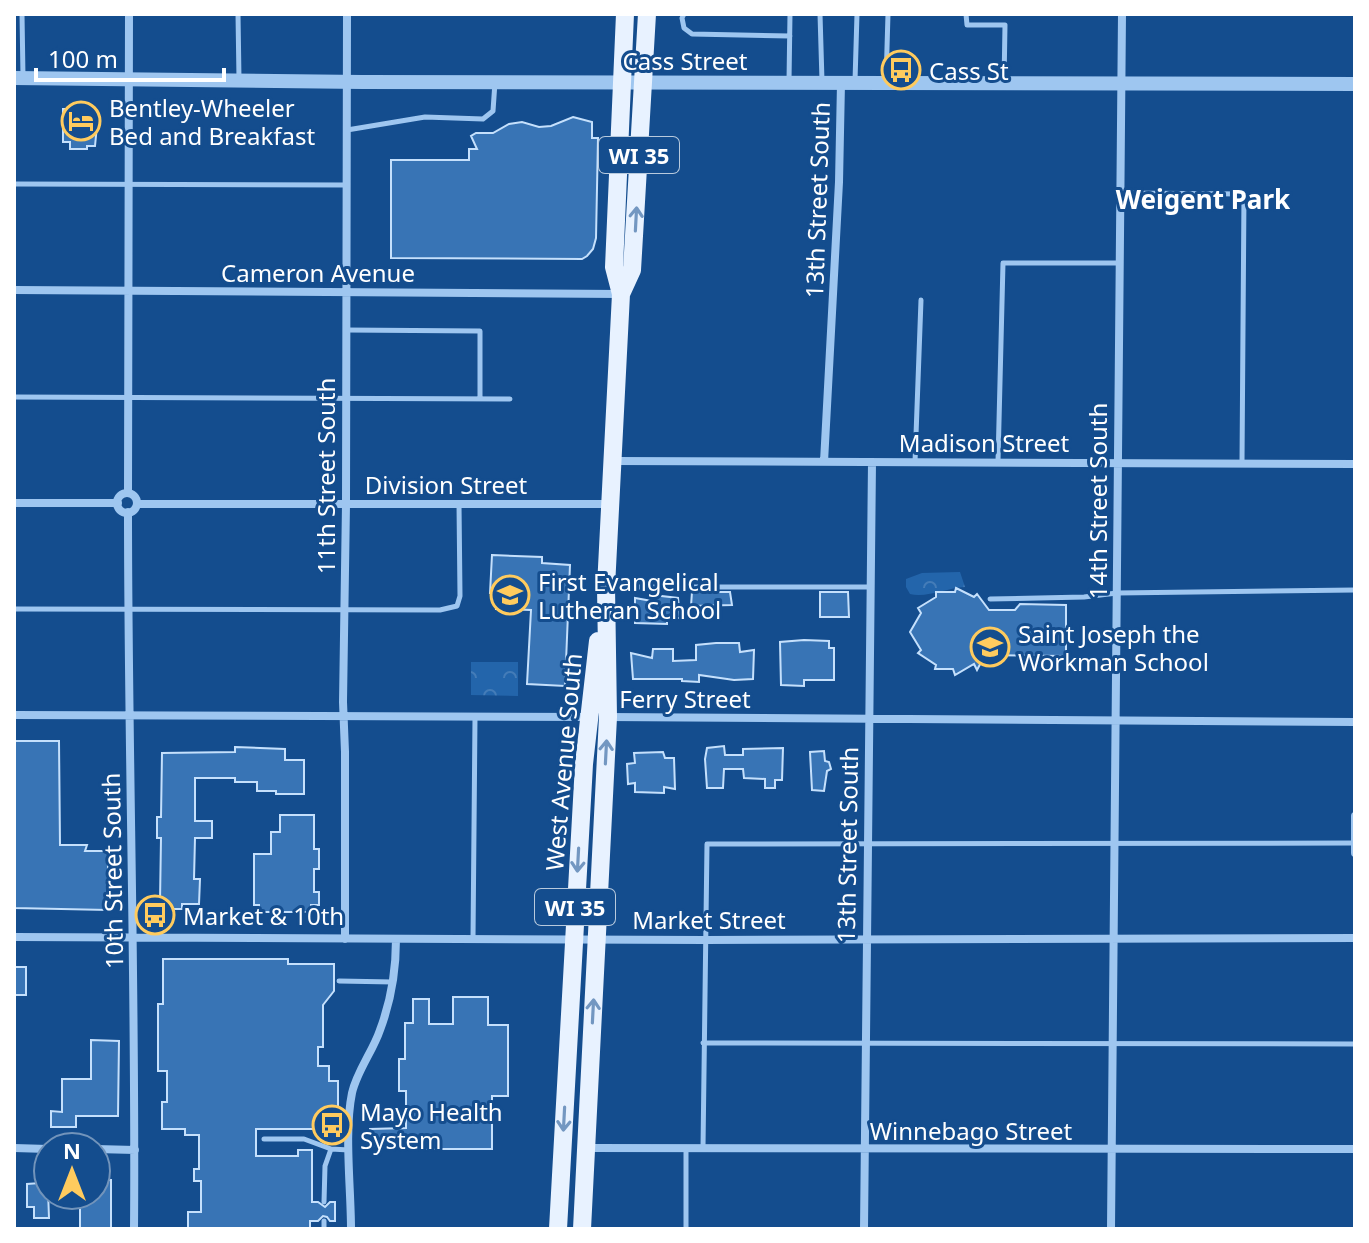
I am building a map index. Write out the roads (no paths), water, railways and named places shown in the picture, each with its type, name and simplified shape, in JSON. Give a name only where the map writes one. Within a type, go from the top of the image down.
[{"type":"main road","name":"West Avenue South","points":[[582,1229],[608,717],[606,587],[621,294],[614,267],[625,14]]},
{"type":"main road","name":"West Avenue South","points":[[621,294],[632,270],[647,14]]},
{"type":"main road","name":"West Avenue South","points":[[558,1229],[588,717],[606,587]]},
{"type":"street","points":[[128,493],[129,14]]},
{"type":"street","name":"11th Street South","points":[[345,939],[343,702],[347,14]]},
{"type":"street","name":"14th Street South","points":[[1111,1229],[1122,14]]},
{"type":"street","name":"Cass Street","points":[[19,78],[1355,84]]},
{"type":"street","name":"13th Street South","points":[[824,462],[839,182],[848,83]]},
{"type":"street","name":"Cameron Avenue","points":[[14,290],[621,294]]},
{"type":"street","name":"Madison Street","points":[[613,461],[1355,464]]},
{"type":"street","name":"13th Street South","points":[[864,1229],[872,462]]},
{"type":"street","points":[[128,493],[135,497],[137,504],[135,509],[128,512],[120,510],[118,503],[120,496],[128,493]]},
{"type":"street","points":[[14,503],[118,503]]},
{"type":"street","name":"Division Street","points":[[137,504],[610,504]]},
{"type":"street","name":"10th Street South","points":[[128,512],[128,714],[134,938],[134,1229]]},
{"type":"street","name":"Ferry Street","points":[[14,715],[1355,722]]},
{"type":"street","points":[[1355,816],[1355,846]]},
{"type":"street","name":"Market Street","points":[[14,937],[705,940],[1355,938]]},
{"type":"street","points":[[351,1229],[349,1109],[354,1087],[380,1031],[393,982],[396,939]]},
{"type":"street","name":"Winnebago Street","points":[[587,1148],[1355,1149]]},
{"type":"street","points":[[112,1149],[135,1150]]},
{"type":"lane","points":[[19,78],[22,14]]},
{"type":"lane","points":[[238,14],[239,80]]},
{"type":"lane","points":[[684,14],[684,28],[692,34],[790,36]]},
{"type":"lane","points":[[789,82],[790,14]]},
{"type":"lane","points":[[820,14],[822,83]]},
{"type":"lane","points":[[848,83],[857,14]]},
{"type":"lane","points":[[886,83],[888,14]]},
{"type":"lane","points":[[966,14],[967,25],[1005,25]]},
{"type":"lane","points":[[1004,84],[1005,14]]},
{"type":"lane","points":[[347,130],[425,117],[483,119],[493,111],[495,82]]},
{"type":"lane","points":[[14,184],[347,185]]},
{"type":"lane","points":[[1121,193],[1244,194],[1242,463]]},
{"type":"lane","points":[[998,461],[1003,263],[1120,263]]},
{"type":"lane","points":[[915,462],[921,300]]},
{"type":"lane","points":[[346,330],[480,331],[480,398]]},
{"type":"lane","points":[[14,397],[510,399]]},
{"type":"lane","points":[[14,609],[440,610],[457,606],[460,596],[459,504]]},
{"type":"lane","points":[[606,587],[871,587]]},
{"type":"lane","points":[[990,599],[1084,597],[1117,593],[1355,590]]},
{"type":"lane","points":[[473,939],[475,717]]},
{"type":"lane","points":[[703,1149],[707,844],[1114,842],[1355,846]]},
{"type":"lane","points":[[339,981],[393,982]]},
{"type":"lane","points":[[703,1043],[1355,1044]]},
{"type":"lane","points":[[264,1139],[304,1139],[331,1149],[350,1150]]},
{"type":"lane","points":[[324,1202],[325,1166],[331,1149]]},
{"type":"lane","points":[[686,1149],[686,1229]]},
{"type":"lane","points":[[324,1221],[324,1229]]},
{"type":"place","name":"Cass St","points":[[901,70]]},
{"type":"place","name":"Bentley-Wheeler Bed and Breakfast","points":[[81,121]]},
{"type":"place","name":"First Evangelical Lutheran School","points":[[510,595]]},
{"type":"place","name":"Saint Joseph the Workman School","points":[[990,647]]},
{"type":"place","name":"Market & 10th","points":[[155,915]]},
{"type":"place","name":"Mayo Health System","points":[[332,1125]]},
{"type":"district","name":"Weigent Park","points":[[1203,199]]}]
